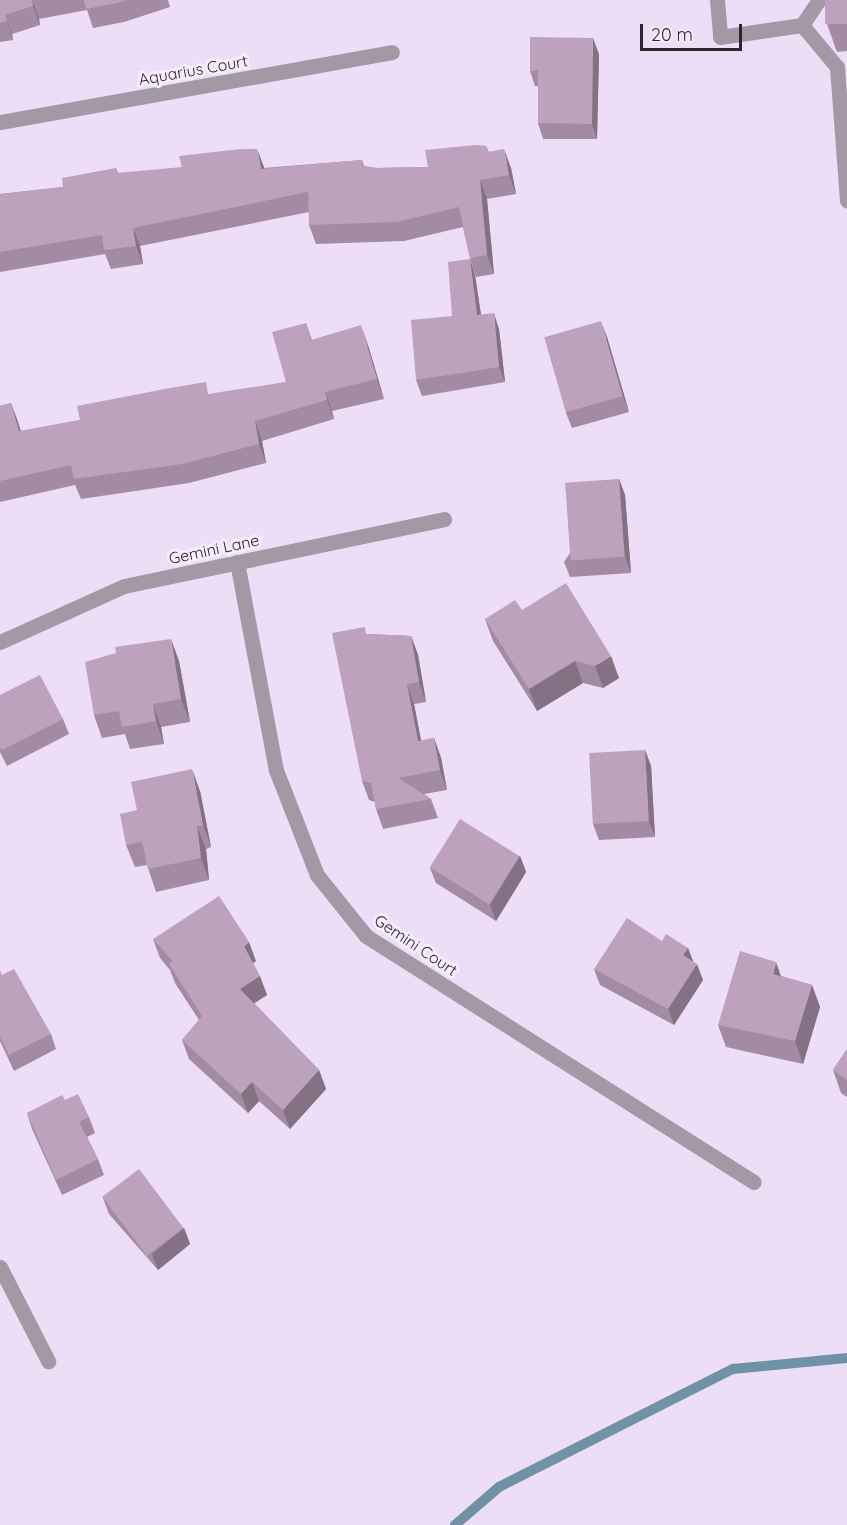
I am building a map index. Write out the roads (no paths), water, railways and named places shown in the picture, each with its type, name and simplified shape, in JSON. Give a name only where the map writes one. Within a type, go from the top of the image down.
[{"type":"street","points":[[717,0],[720,38],[802,25],[819,0]]},
{"type":"street","points":[[802,25],[837,67],[847,201]]},
{"type":"street","name":"Aquarius Court","points":[[0,122],[392,52]]},
{"type":"street","name":"Gemini Lane","points":[[0,642],[124,586],[444,519]]},
{"type":"street","name":"Gemini Court","points":[[237,562],[276,770],[317,875],[366,936],[754,1182]]},
{"type":"street","points":[[0,1267],[48,1361]]},
{"type":"waterway","points":[[455,1525],[499,1487],[733,1369],[847,1358]]}]
